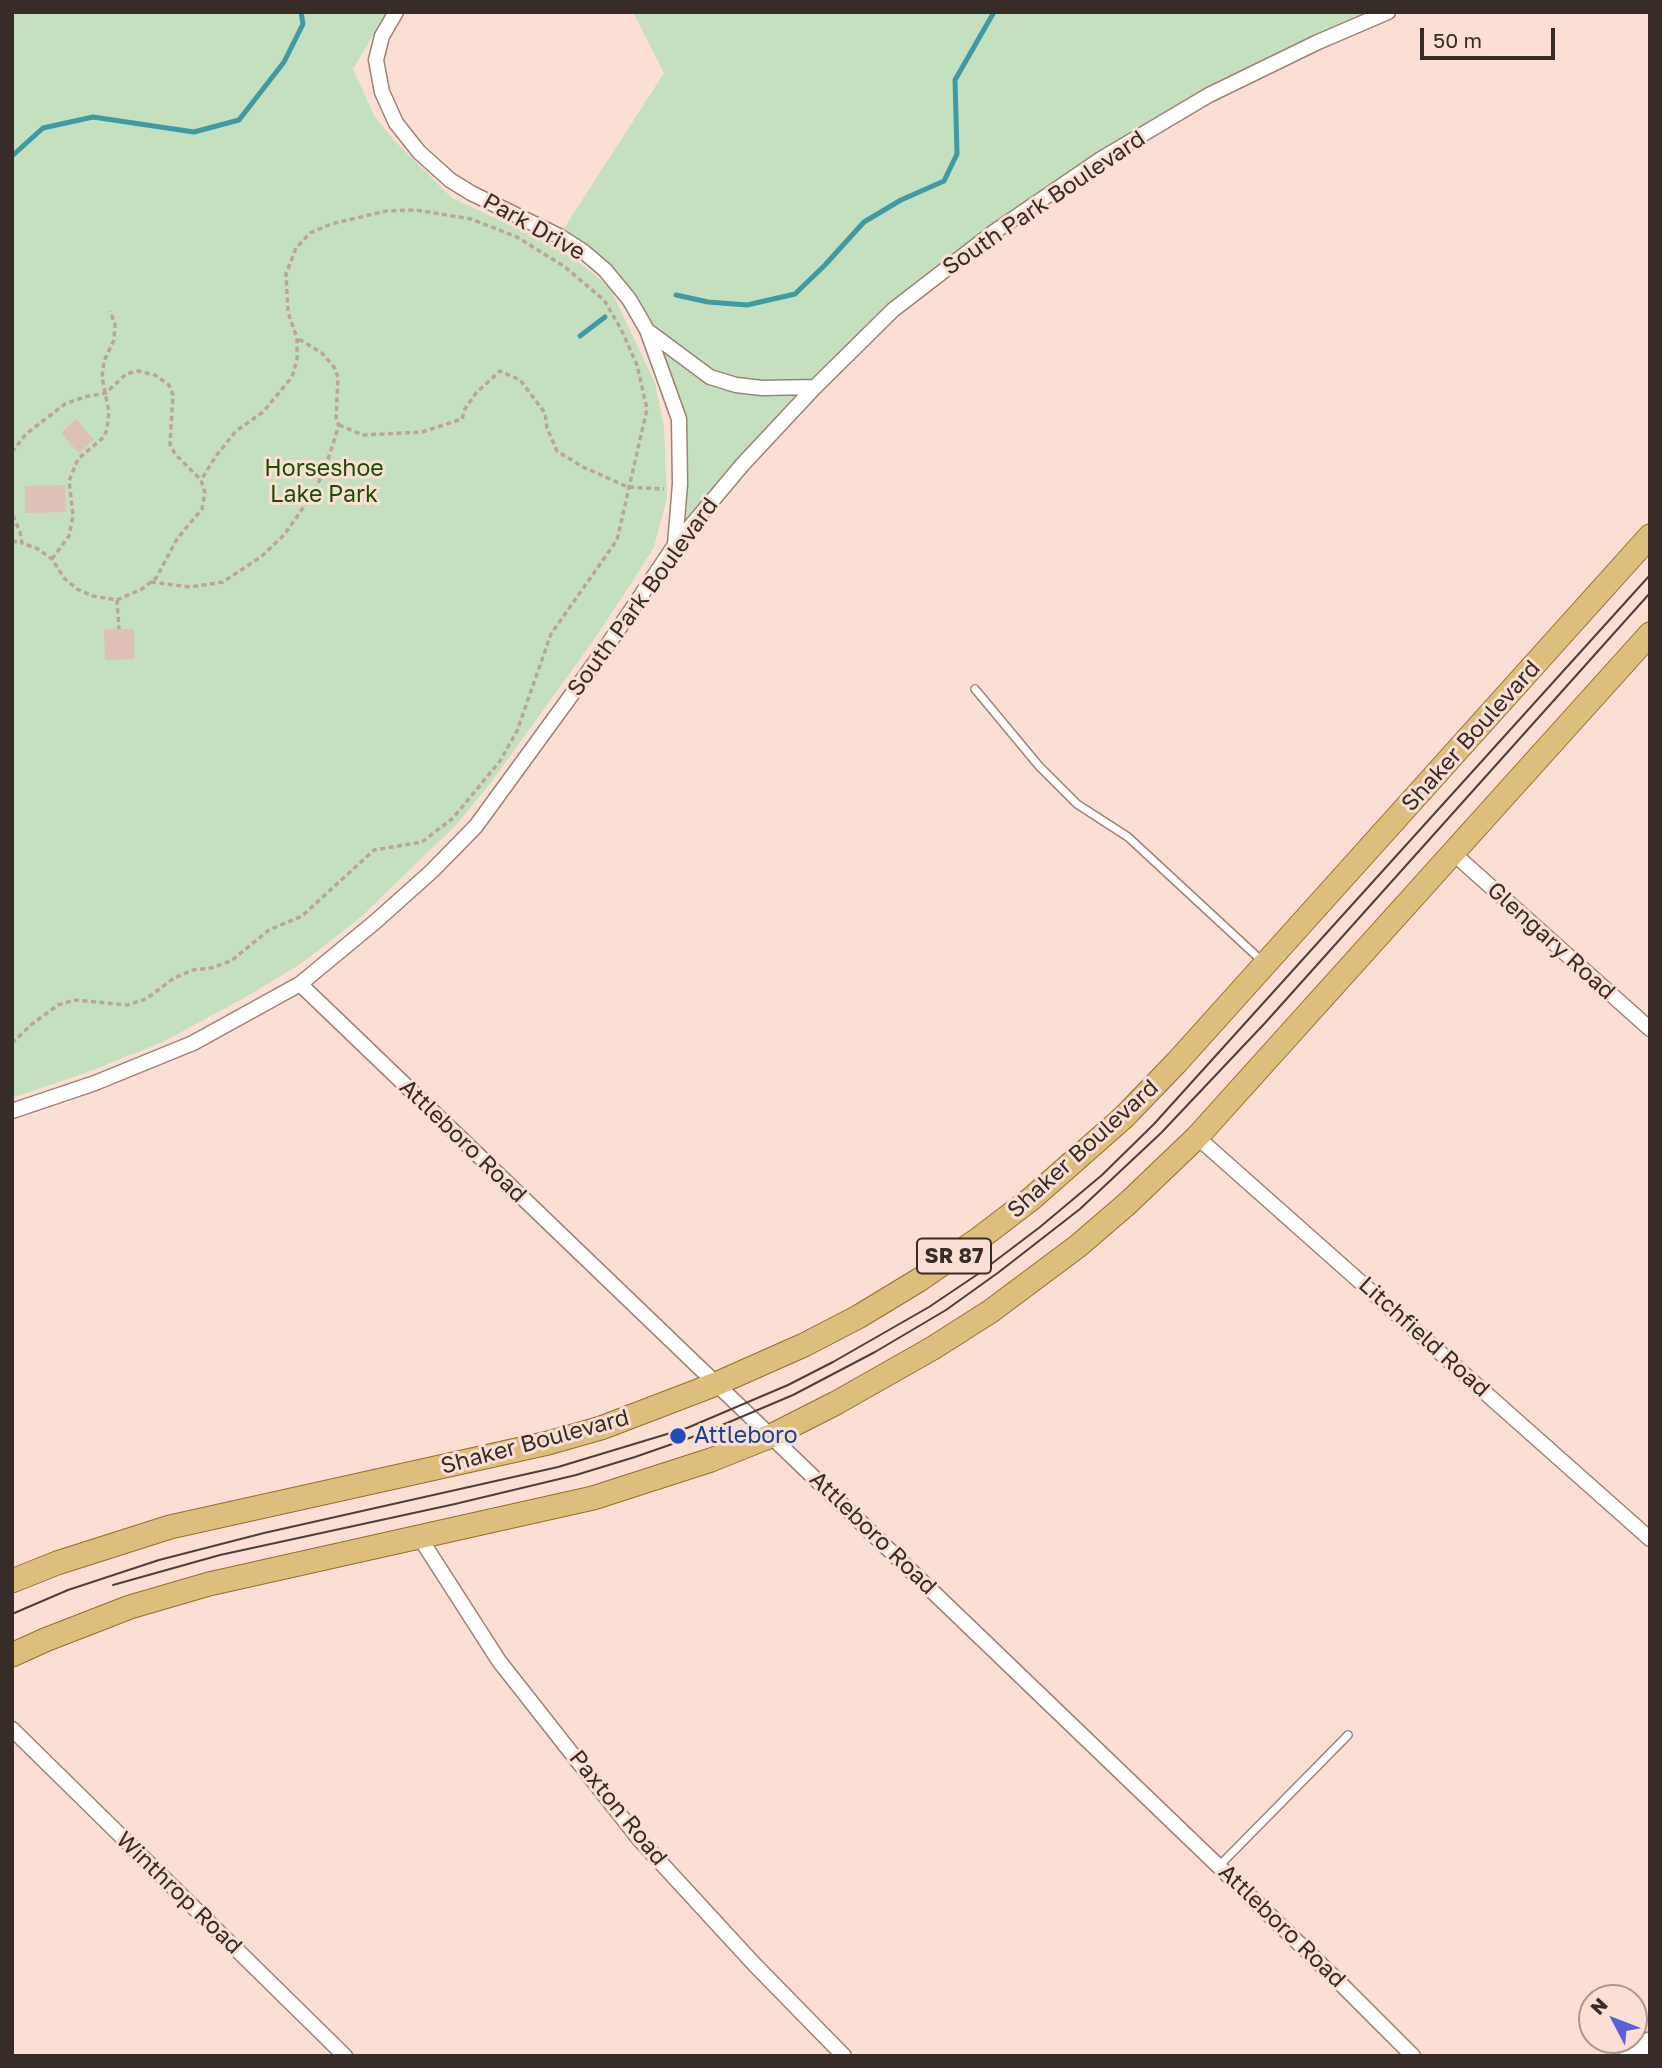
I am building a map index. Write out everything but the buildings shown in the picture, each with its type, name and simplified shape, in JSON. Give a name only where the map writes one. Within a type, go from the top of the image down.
[{"type":"main road","name":"Shaker Boulevard","points":[[12,1581],[57,1563],[170,1527],[548,1443],[601,1428],[716,1384],[841,1327],[919,1280],[991,1230],[1062,1174],[1124,1117],[1266,964],[1650,536]]},
{"type":"main road","name":"SR 87","points":[[12,1655],[130,1607],[195,1588],[593,1499],[711,1460],[771,1436],[903,1367],[991,1311],[1105,1224],[1197,1136],[1650,634]]},
{"type":"street","name":"Park Drive","points":[[396,12],[383,36],[376,60],[382,92],[396,124],[419,152],[450,180],[559,236],[584,252],[605,270],[630,302],[647,330],[679,419],[680,490],[675,545]]},
{"type":"street","name":"South Park Boulevard","points":[[12,1111],[95,1083],[194,1043],[300,984],[432,871],[476,826],[605,649],[675,545],[743,464],[815,387],[893,310],[994,232],[1092,164],[1209,95],[1318,42],[1388,12]]},
{"type":"street","points":[[647,330],[710,377],[736,385],[762,388],[815,387]]},
{"type":"street","name":"Glengary Road","points":[[1452,853],[1650,1028]]},
{"type":"street","name":"Attleboro Road","points":[[300,984],[1220,1866],[1413,2056]]},
{"type":"street","name":"Litchfield Road","points":[[1197,1136],[1650,1539]]},
{"type":"street","name":"Paxton Road","points":[[420,1538],[499,1661],[639,1839],[754,1964],[844,2056]]},
{"type":"street","name":"Winthrop Road","points":[[12,1729],[345,2056]]},
{"type":"street","points":[[1630,2056],[1650,2043]]},
{"type":"lane","points":[[975,689],[1039,766],[1077,804],[1128,837],[1266,964]]},
{"type":"lane","points":[[1220,1866],[1348,1735]]},
{"type":"path","points":[[12,1043],[58,1005],[75,1000],[127,1005],[146,999],[174,978],[193,970],[211,968],[231,961],[269,930],[302,916],[374,850],[422,842],[453,818],[500,761],[517,731],[551,634],[617,540],[647,409],[637,365],[604,300],[565,267],[517,237],[471,219],[416,210],[386,211],[331,224],[310,233],[296,248],[286,274],[288,312],[297,338],[297,360],[292,377],[263,412],[236,431],[201,480]]},
{"type":"path","points":[[52,559],[69,536],[73,516],[69,481],[78,459],[104,437],[107,429],[109,412],[102,377],[104,360],[114,340],[115,324],[110,311]]},
{"type":"path","points":[[297,338],[322,353],[334,367],[338,377],[336,420],[339,425],[363,435],[422,432],[462,419],[476,393],[500,372],[520,380],[545,413],[547,428],[557,450],[583,467],[628,487],[680,490]]},
{"type":"path","points":[[12,452],[26,434],[65,404],[106,393],[126,374],[138,371],[155,375],[169,385],[173,396],[170,444],[175,454],[201,480],[205,493],[202,509],[177,539],[166,563],[151,582],[117,600],[93,596],[77,589],[64,578],[52,559],[38,549],[12,541]]},
{"type":"path","points":[[151,582],[190,587],[223,582],[262,556],[284,535],[310,498],[324,472],[339,425]]},
{"type":"path","points":[[12,514],[22,543]]},
{"type":"path","points":[[117,600],[119,629]]},
{"type":"green space","name":"Horseshoe Lake Park","points":[[12,12],[387,12],[353,69],[375,117],[393,139],[452,198],[547,242],[584,266],[610,288],[655,383],[664,426],[667,498],[654,547],[593,641],[493,780],[457,824],[361,917],[302,963],[163,1042],[12,1098]]},
{"type":"green space","points":[[633,12],[1388,12],[1318,42],[1092,165],[893,310],[675,545],[679,419],[629,299],[559,236],[664,73]]},
{"type":"waterway","points":[[12,156],[43,128],[93,117],[194,132],[239,120],[284,62],[303,24],[301,12]]},
{"type":"waterway","points":[[676,295],[708,302],[747,305],[795,294],[864,222],[901,200],[944,181],[957,154],[955,80],[994,12]]},
{"type":"waterway","points":[[580,336],[605,317]]},
{"type":"tram line","points":[[12,1614],[68,1590],[159,1560],[264,1533],[558,1467],[687,1428],[788,1385],[929,1307],[1040,1227],[1102,1175],[1154,1124],[1650,575]]},
{"type":"tram line","points":[[113,1585],[220,1555],[455,1504],[576,1475],[635,1457],[701,1434],[793,1395],[875,1352],[946,1310],[1080,1209],[1161,1133],[1265,1023],[1650,593]]},
{"type":"place","name":"Attleboro","points":[[678,1436]]}]
